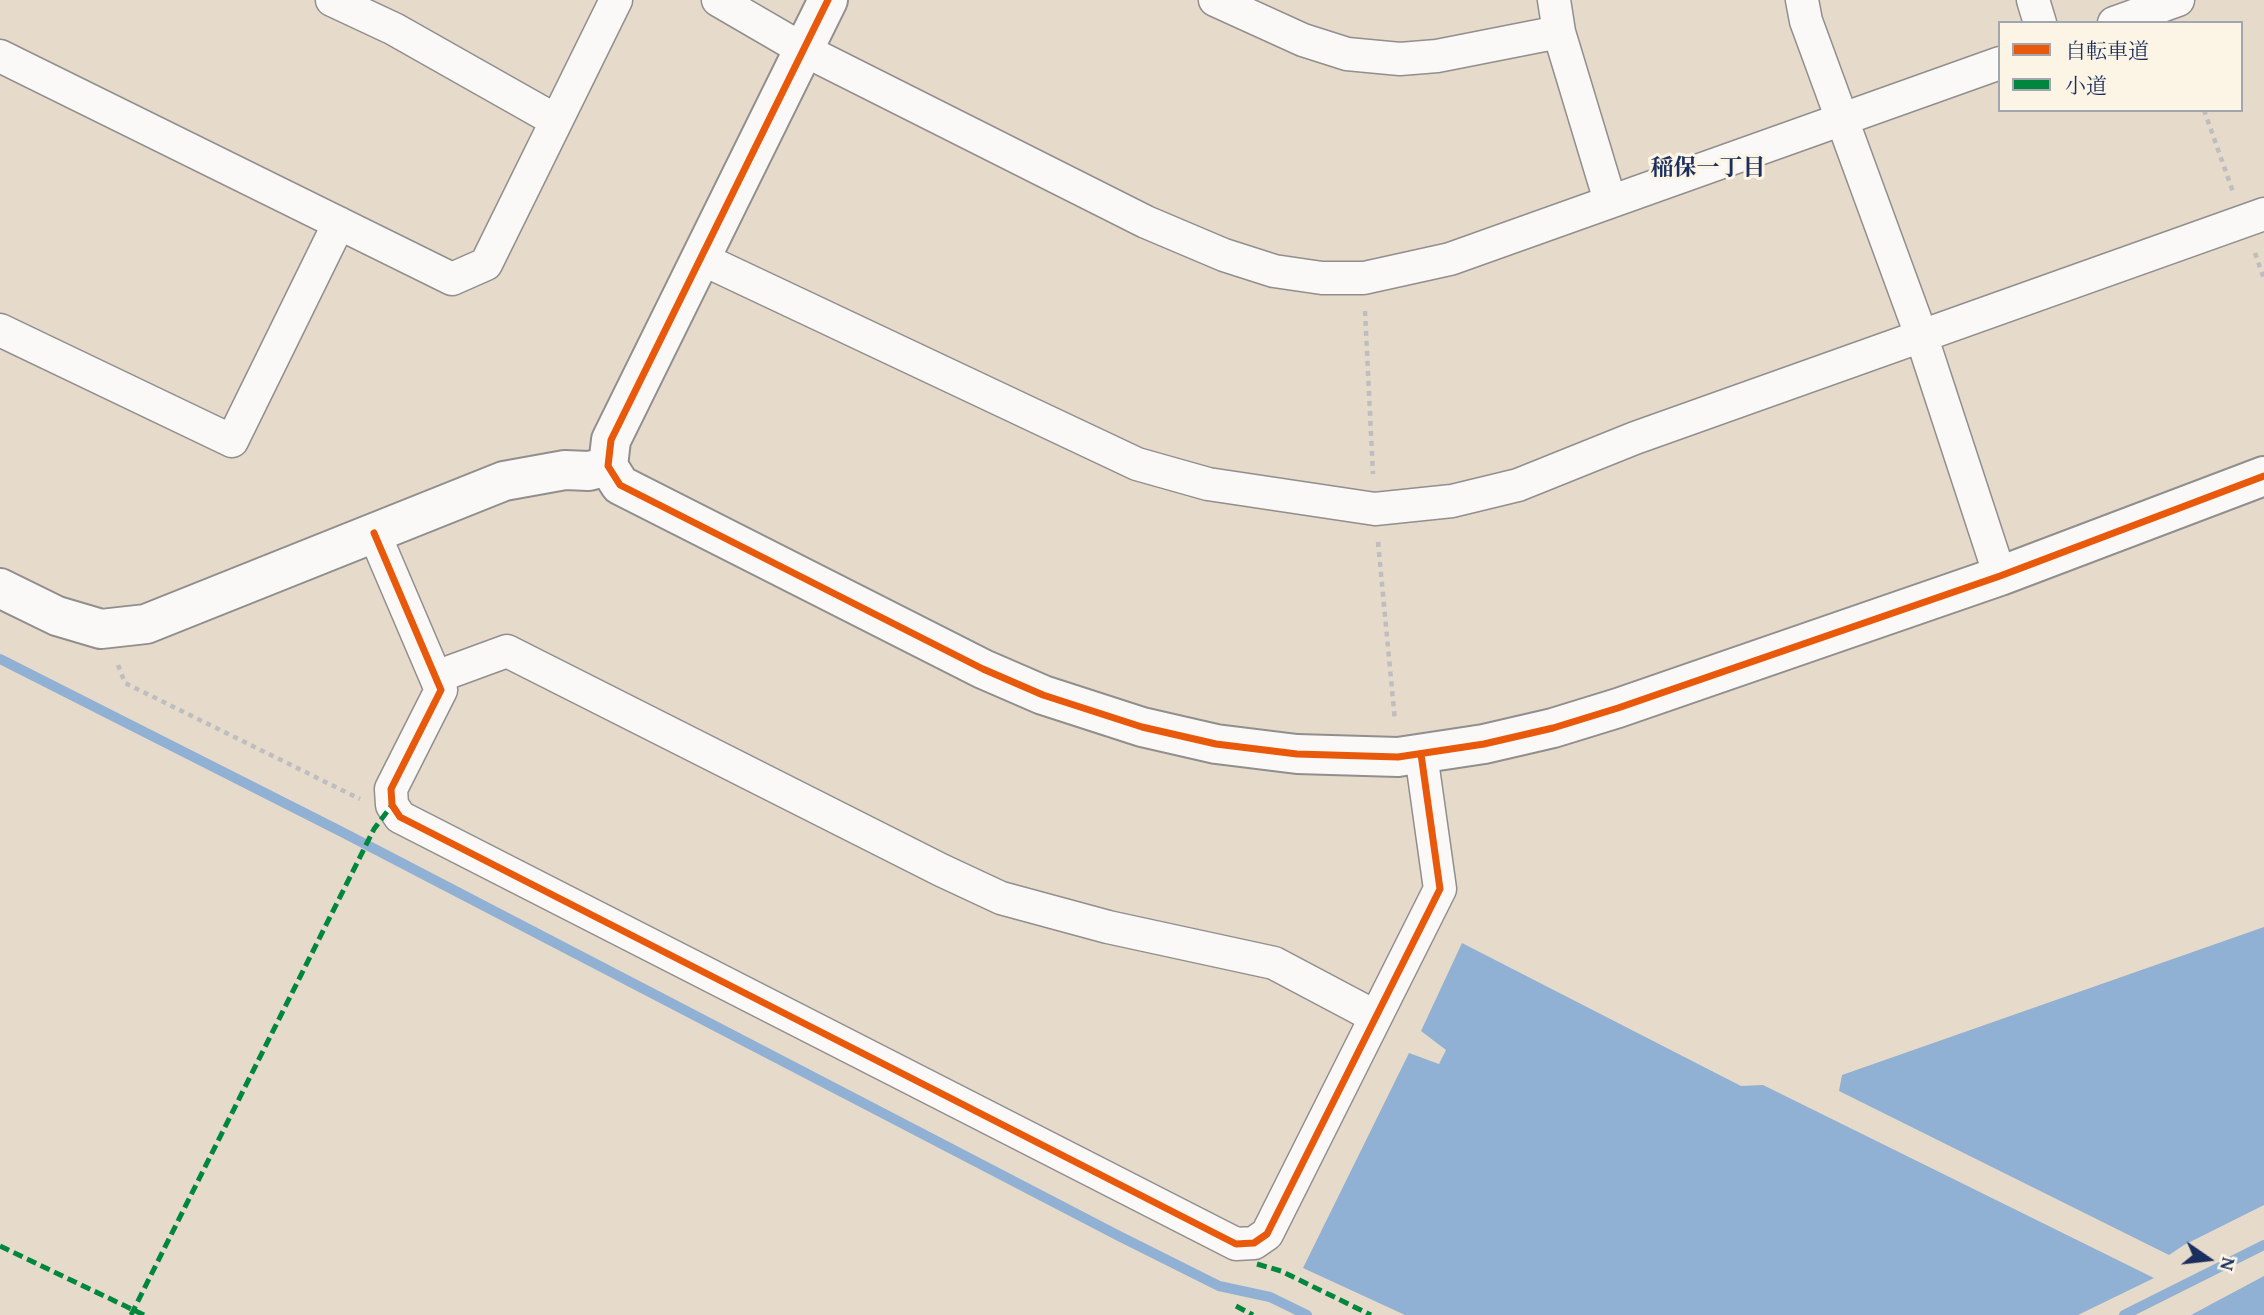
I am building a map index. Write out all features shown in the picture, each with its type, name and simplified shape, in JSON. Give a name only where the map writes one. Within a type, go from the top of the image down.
[{"type":"street","points":[[332,0],[394,29],[555,120]]},
{"type":"street","points":[[0,56],[452,279],[486,264],[616,0]]},
{"type":"street","points":[[718,0],[804,50],[1146,222],[1224,255],[1274,271],[1322,278],[1364,278],[1450,259],[1998,64]]},
{"type":"street","points":[[828,0],[611,440],[608,466],[620,485],[983,669],[1043,695],[1142,727],[1216,744],[1297,754],[1398,757],[1484,744],[1553,728],[2000,576],[2264,476]]},
{"type":"street","points":[[1215,0],[1303,40],[1347,54],[1401,59],[1437,56],[1559,32]]},
{"type":"street","points":[[1553,0],[1559,32],[1610,201]]},
{"type":"street","points":[[1802,0],[1806,21],[1922,335],[2000,576]]},
{"type":"street","points":[[2033,0],[2039,21]]},
{"type":"street","points":[[2120,21],[2178,0]]},
{"type":"street","points":[[700,258],[1137,464],[1208,484],[1374,509],[1452,501],[1518,485],[1635,438],[2264,214]]},
{"type":"street","points":[[0,330],[232,442],[339,223]]},
{"type":"street","points":[[0,588],[57,616],[101,629],[146,624],[504,481],[565,470],[589,471],[608,466]]},
{"type":"street","points":[[374,533],[441,690],[391,789],[392,805],[400,817],[1236,1244],[1254,1243],[1267,1234],[1440,889],[1422,754]]},
{"type":"street","points":[[436,677],[506,651],[1001,898],[1108,927],[1273,963],[1374,1016]]},
{"type":"path","points":[[117,660],[125,683],[358,799],[392,805]]},
{"type":"water","points":[[2264,927],[2264,1205],[2169,1255],[1839,1091],[1842,1075]]},
{"type":"water","points":[[1462,943],[1741,1086],[1763,1085],[2154,1278],[2078,1315],[1405,1315],[1303,1268],[1409,1053],[1439,1064],[1446,1050],[1421,1031]]},
{"type":"water","points":[[2264,1276],[2264,1315],[2191,1315]]},
{"type":"waterway","points":[[0,659],[342,832],[1119,1236],[1219,1286],[1270,1297],[1307,1315]]},
{"type":"waterway","points":[[2124,1315],[2264,1245]]},
{"type":"marked path","points":[[131,1315],[374,829],[392,805]]},
{"type":"marked path","points":[[0,1246],[144,1315]]},
{"type":"marked path","points":[[1257,1264],[1281,1271],[1371,1315]]},
{"type":"marked path","points":[[1236,1306],[1253,1315]]},
{"type":"cycle path","points":[[828,0],[611,440],[608,466],[620,485],[983,669],[1043,695],[1142,727],[1216,744],[1297,754],[1398,757],[1484,744],[1553,728],[1618,708],[2000,576],[2264,476]]},
{"type":"cycle path","points":[[374,533],[441,690],[391,789],[392,805],[400,817],[1236,1244],[1254,1243],[1267,1234],[1440,889],[1421,754]]},
{"type":"district","name":"稲保一丁目","points":[[1708,169]]}]
